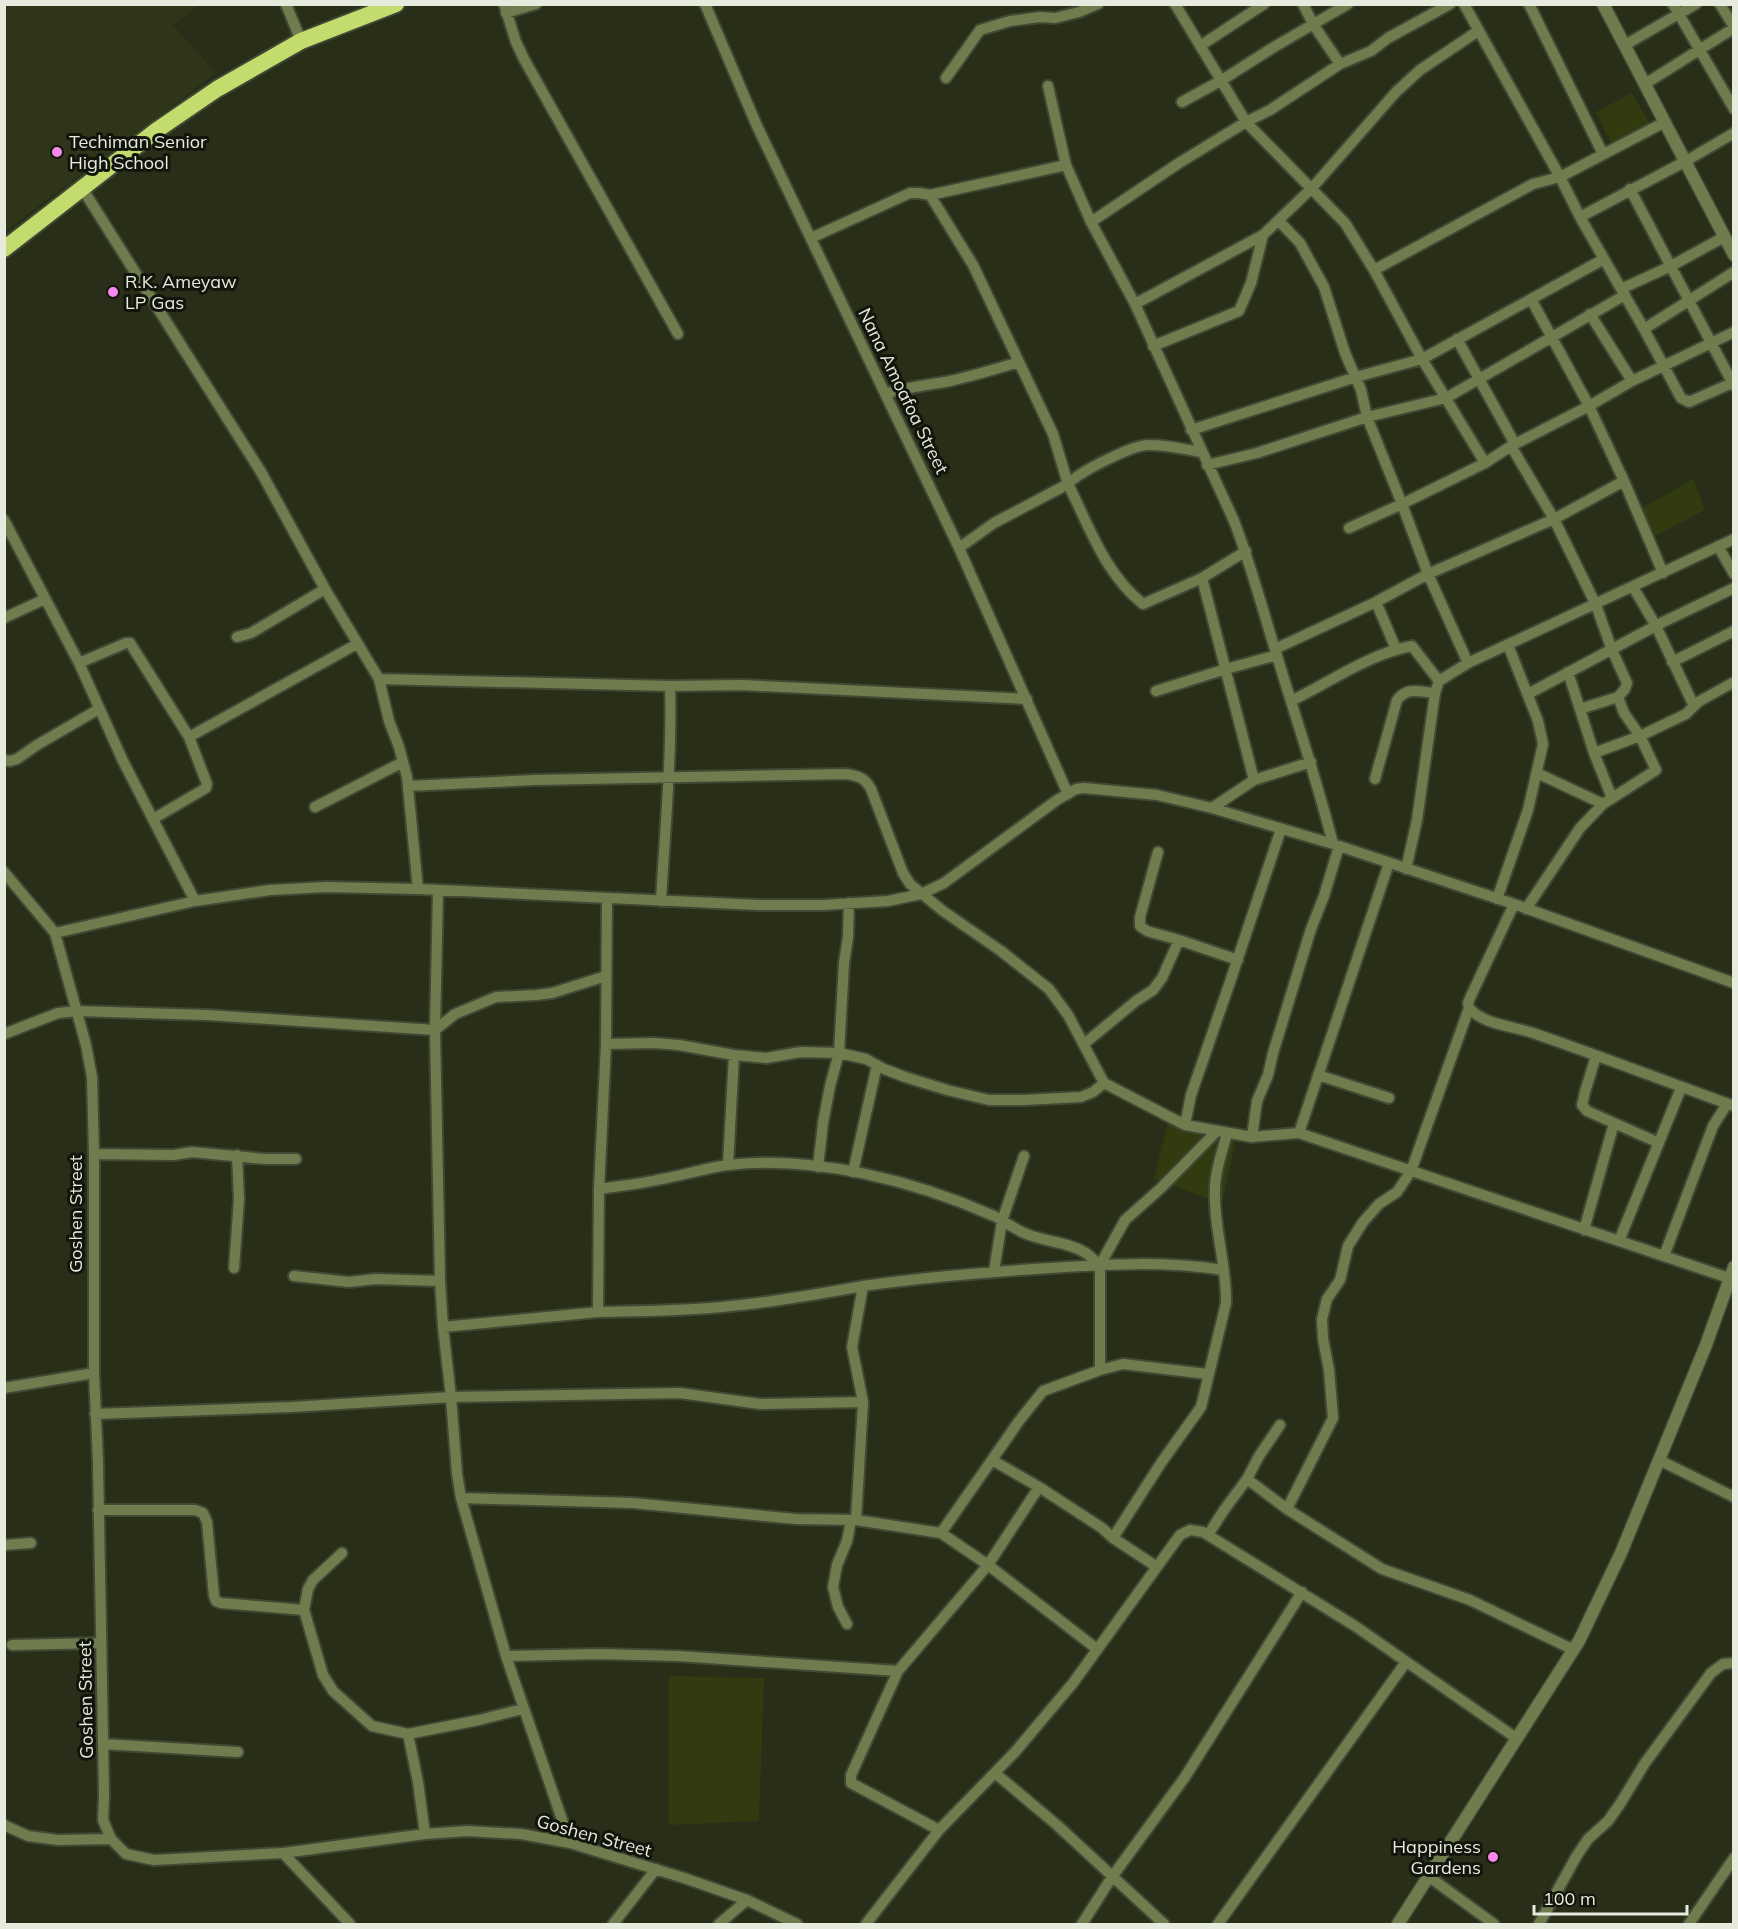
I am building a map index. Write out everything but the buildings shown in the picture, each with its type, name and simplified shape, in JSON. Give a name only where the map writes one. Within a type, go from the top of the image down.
[{"type":"highway","points":[[4,249],[157,130],[238,76],[301,41],[396,4]]},
{"type":"street","points":[[286,4],[301,41]]},
{"type":"street","points":[[536,4],[505,9],[516,42],[678,334]]},
{"type":"street","name":"Nana Amoafoa Street","points":[[705,4],[757,126],[959,548],[1068,794]]},
{"type":"street","points":[[946,78],[980,30],[1010,21],[1040,17],[1055,18],[1098,4]]},
{"type":"street","points":[[1200,46],[1264,4]]},
{"type":"street","points":[[1303,4],[1340,64]]},
{"type":"street","points":[[1182,102],[1348,4]]},
{"type":"street","points":[[1091,222],[1179,163],[1270,110],[1340,64],[1371,51],[1388,38],[1450,4]]},
{"type":"street","points":[[1464,4],[1681,398],[1689,402],[1733,384],[1630,189]]},
{"type":"street","points":[[1529,4],[1604,154]]},
{"type":"street","points":[[1673,4],[1734,109]]},
{"type":"street","points":[[1624,45],[1696,4]]},
{"type":"street","points":[[1645,84],[1734,27],[1720,4]]},
{"type":"street","points":[[1606,5],[1624,45],[1734,255]]},
{"type":"street","points":[[1180,6],[1200,46],[1246,122],[1345,223],[1374,270],[1422,359],[1485,463]]},
{"type":"street","points":[[1135,304],[1263,235],[1312,188],[1396,92],[1420,70],[1478,31]]},
{"type":"street","points":[[1048,86],[1066,165],[1091,222],[1135,304],[1246,550],[1336,845],[1324,896],[1311,929],[1268,1075],[1257,1101],[1252,1137]]},
{"type":"street","points":[[1374,270],[1533,184],[1560,177],[1665,122]]},
{"type":"street","points":[[1580,217],[1734,133]]},
{"type":"street","points":[[1720,220],[1692,163],[1734,138]]},
{"type":"street","points":[[811,238],[910,193],[930,195],[1066,165]]},
{"type":"street","points":[[82,188],[261,472],[379,679],[408,786],[418,889]]},
{"type":"street","points":[[930,195],[973,265],[1053,434],[1068,484],[1112,571],[1130,594],[1143,604],[1202,578],[1246,550]]},
{"type":"street","points":[[1279,220],[1300,243],[1324,287],[1356,377],[1367,417],[1428,574],[1468,663]]},
{"type":"street","points":[[1153,345],[1239,311],[1251,283],[1263,235]]},
{"type":"street","points":[[1207,465],[1257,453],[1367,417],[1446,398],[1552,337],[1623,292],[1724,237]]},
{"type":"street","points":[[1191,430],[1356,377],[1422,359],[1604,259]]},
{"type":"street","points":[[1644,329],[1734,272]]},
{"type":"street","points":[[1531,299],[1589,406],[1663,573]]},
{"type":"street","points":[[1590,314],[1632,381]]},
{"type":"street","points":[[1349,528],[1485,463],[1513,445],[1632,381],[1734,332]]},
{"type":"street","points":[[1457,339],[1554,519],[1596,605],[1627,683],[1618,698],[1580,709]]},
{"type":"street","points":[[885,394],[903,388],[921,387],[966,378],[1019,362]]},
{"type":"street","points":[[959,548],[994,523],[1068,484],[1081,474],[1136,447],[1148,445],[1201,452]]},
{"type":"street","points":[[1156,691],[1276,652],[1428,574],[1554,519],[1624,481]]},
{"type":"street","points":[[4,520],[79,663],[123,761],[195,901]]},
{"type":"street","points":[[1406,869],[1417,820],[1435,693],[1439,681],[1468,663],[1734,539]]},
{"type":"street","points":[[1718,546],[1734,574]]},
{"type":"street","points":[[1202,578],[1254,780]]},
{"type":"street","points":[[1633,587],[1656,626],[1694,706]]},
{"type":"street","points":[[1528,694],[1656,626],[1734,588]]},
{"type":"street","points":[[237,637],[251,633],[326,589]]},
{"type":"street","points":[[4,618],[45,599]]},
{"type":"street","points":[[1376,602],[1396,649]]},
{"type":"street","points":[[1672,662],[1734,631]]},
{"type":"street","points":[[79,663],[126,642],[130,643],[189,737],[207,784],[206,788],[153,819]]},
{"type":"street","points":[[189,737],[357,644]]},
{"type":"street","points":[[1497,899],[1524,822],[1538,773],[1543,744],[1538,721],[1508,645]]},
{"type":"street","points":[[1291,701],[1396,649],[1412,646],[1439,681]]},
{"type":"street","points":[[1568,672],[1607,801]]},
{"type":"street","points":[[379,679],[670,686],[741,685],[1027,699]]},
{"type":"street","points":[[1594,753],[1640,736],[1686,714],[1694,706],[1734,682]]},
{"type":"street","points":[[661,901],[669,778],[670,686]]},
{"type":"street","points":[[1375,779],[1397,700],[1401,694],[1408,691],[1435,693]]},
{"type":"street","points":[[1526,909],[1580,828],[1607,801],[1656,770],[1618,698]]},
{"type":"street","points":[[4,760],[17,759],[99,709]]},
{"type":"street","points":[[315,807],[403,762]]},
{"type":"street","points":[[1212,808],[1254,780],[1311,762]]},
{"type":"street","points":[[1538,773],[1607,801]]},
{"type":"street","points":[[408,786],[535,780],[846,774],[859,776],[866,780],[871,789],[903,873],[910,884],[969,931],[1001,951],[1049,989],[1068,1015],[1104,1083],[1185,1125],[1252,1137],[1299,1133],[1664,1256],[1732,1272],[1706,1345],[1612,1573],[1574,1650],[1398,1924]]},
{"type":"street","points":[[55,933],[195,901],[301,888],[418,889],[758,905],[888,901],[921,894],[944,883],[1068,794],[1077,789],[1098,788],[1157,795],[1212,808],[1336,845],[1514,904],[1734,983]]},
{"type":"street","points":[[1185,1125],[1191,1095],[1281,829]]},
{"type":"street","points":[[1158,852],[1140,917],[1140,926],[1147,931],[1238,960]]},
{"type":"street","points":[[1299,1133],[1389,863]]},
{"type":"street","name":"Goshen Street","points":[[4,872],[55,933],[86,1045],[92,1077],[94,1372],[103,1820],[111,1839],[126,1854],[154,1860],[283,1853],[425,1834],[467,1832],[521,1834],[570,1843],[656,1869],[747,1900],[797,1924]]},
{"type":"street","points":[[438,891],[435,1030],[440,1281],[457,1474],[461,1498],[522,1709],[570,1843]]},
{"type":"street","points":[[598,1312],[598,1189],[606,1044],[607,899]]},
{"type":"street","points":[[818,1167],[823,1123],[839,1053],[849,903]]},
{"type":"street","points":[[1287,1509],[1334,1418],[1323,1339],[1322,1319],[1327,1299],[1340,1280],[1348,1246],[1363,1222],[1379,1204],[1397,1192],[1411,1172],[1470,1008],[1470,998],[1514,904]]},
{"type":"street","points":[[1084,1044],[1136,1001],[1153,990],[1179,940]]},
{"type":"street","points":[[4,1034],[58,1013],[77,1011],[207,1015],[435,1030],[455,1014],[496,998],[552,993],[606,976]]},
{"type":"street","points":[[1470,1008],[1482,1018],[1531,1032],[1730,1105],[1713,1126],[1664,1256]]},
{"type":"street","points":[[606,1044],[662,1044],[766,1058],[801,1052],[839,1053],[866,1059],[905,1077],[989,1100],[1081,1098],[1104,1083]]},
{"type":"street","points":[[728,1166],[734,1055]]},
{"type":"street","points":[[1596,1056],[1582,1105],[1587,1111],[1659,1143]]},
{"type":"street","points":[[854,1172],[877,1065]]},
{"type":"street","points":[[1318,1075],[1389,1098]]},
{"type":"street","points":[[1619,1241],[1681,1088]]},
{"type":"street","points":[[1584,1230],[1614,1123]]},
{"type":"street","points":[[1100,1370],[1100,1265],[1125,1220],[1222,1133]]},
{"type":"street","points":[[1113,1538],[1161,1463],[1201,1407],[1226,1303],[1227,1289],[1215,1186],[1222,1133]]},
{"type":"street","points":[[93,1154],[174,1155],[192,1152],[266,1159],[296,1159]]},
{"type":"street","points":[[234,1268],[239,1199],[237,1155]]},
{"type":"street","points":[[994,1271],[1002,1221],[1024,1156]]},
{"type":"street","points":[[598,1189],[728,1166],[761,1163],[854,1172],[898,1181],[957,1202],[1024,1233],[1080,1250],[1100,1265]]},
{"type":"street","points":[[443,1327],[598,1312],[731,1306],[803,1297],[863,1286],[994,1271],[1140,1263],[1224,1270]]},
{"type":"street","points":[[294,1276],[349,1281],[375,1279],[440,1281]]},
{"type":"street","points":[[847,1624],[838,1608],[833,1587],[837,1565],[854,1520],[863,1402],[852,1347],[863,1286]]},
{"type":"street","points":[[941,1533],[1019,1421],[1043,1391],[1123,1364],[1208,1374]]},
{"type":"street","points":[[4,1388],[94,1372]]},
{"type":"street","points":[[95,1414],[292,1407],[451,1397],[680,1393],[760,1404],[863,1402]]},
{"type":"street","points":[[1208,1535],[1247,1479],[1280,1425]]},
{"type":"street","points":[[992,1460],[1102,1528],[1157,1567]]},
{"type":"street","points":[[1659,1460],[1734,1497]]},
{"type":"street","points":[[1247,1479],[1287,1509],[1382,1569],[1470,1600],[1574,1650]]},
{"type":"street","points":[[939,1830],[851,1783],[851,1775],[898,1671],[988,1565],[1039,1488]]},
{"type":"street","points":[[461,1498],[633,1503],[796,1519],[854,1520],[941,1533],[988,1565],[1097,1648]]},
{"type":"street","points":[[98,1510],[195,1510],[203,1513],[207,1522],[216,1601],[304,1610]]},
{"type":"street","points":[[866,1924],[939,1830],[1015,1752],[1073,1683],[1180,1535],[1190,1530],[1203,1532],[1302,1592],[1516,1738]]},
{"type":"street","points":[[4,1545],[31,1543]]},
{"type":"street","points":[[342,1553],[313,1580],[308,1589],[304,1610],[323,1675],[333,1691],[372,1726],[408,1734],[522,1709]]},
{"type":"street","points":[[1082,1924],[1112,1877],[1185,1777],[1302,1592]]},
{"type":"street","points":[[12,1644],[101,1643]]},
{"type":"street","points":[[506,1656],[598,1654],[678,1656],[898,1671]]},
{"type":"street","points":[[1218,1924],[1406,1662]]},
{"type":"street","points":[[1539,1924],[1588,1839],[1608,1821],[1645,1762],[1711,1673],[1723,1664],[1734,1663]]},
{"type":"street","points":[[408,1734],[418,1782],[425,1834]]},
{"type":"street","points":[[103,1744],[238,1752]]},
{"type":"street","points":[[995,1773],[1057,1825],[1164,1924]]},
{"type":"street","points":[[4,1825],[28,1836],[58,1840],[111,1839]]},
{"type":"street","points":[[283,1853],[350,1924]]},
{"type":"street","points":[[1689,1924],[1734,1858]]},
{"type":"street","points":[[613,1924],[656,1869]]},
{"type":"street","points":[[1428,1876],[1494,1924]]},
{"type":"street","points":[[719,1924],[747,1900]]},
{"type":"shaded area","name":"Techiman Senior High School","points":[[5,4],[200,5],[173,25],[216,73],[5,231]]},
{"type":"shaded area","points":[[1632,93],[1651,126],[1612,145],[1596,112]]},
{"type":"shaded area","points":[[1693,479],[1705,510],[1653,537],[1642,508]]},
{"type":"shaded area","points":[[1169,1118],[1236,1139],[1222,1204],[1154,1178]]},
{"type":"shaded area","points":[[669,1676],[764,1678],[759,1821],[669,1825]]},
{"type":"place","name":"Techiman Senior High School","points":[[57,152]]},
{"type":"place","name":"R.K. Ameyaw LP Gas","points":[[113,292]]},
{"type":"place","name":"Happiness Gardens","points":[[1493,1857]]}]
